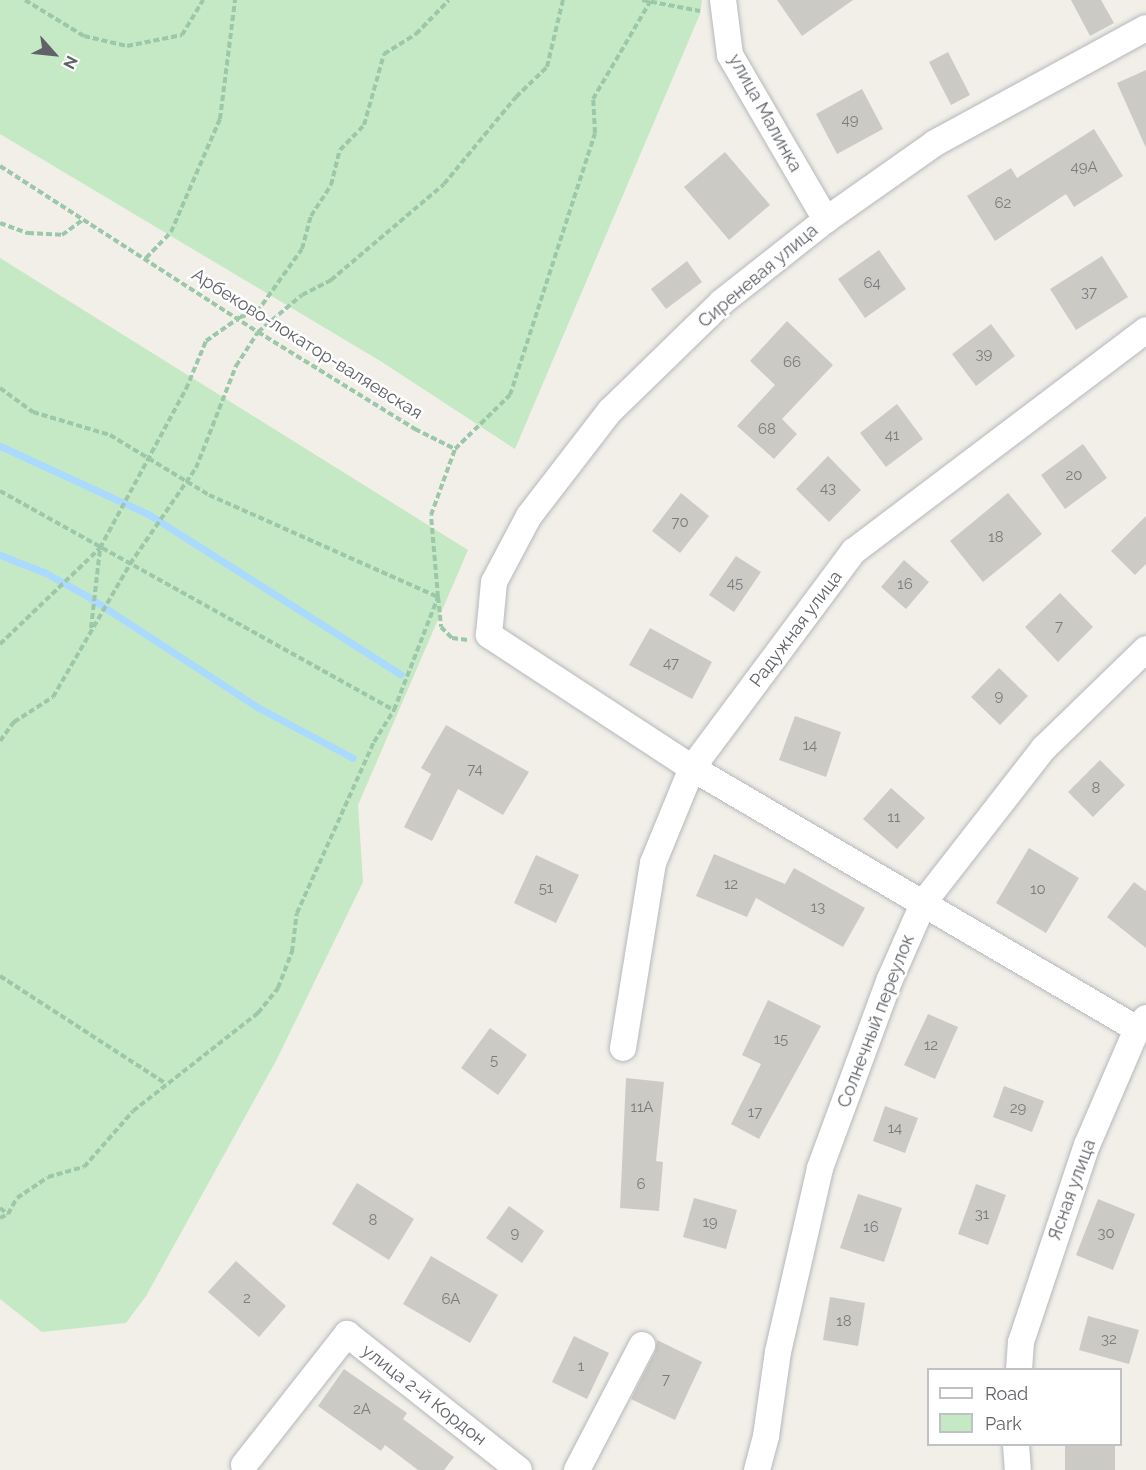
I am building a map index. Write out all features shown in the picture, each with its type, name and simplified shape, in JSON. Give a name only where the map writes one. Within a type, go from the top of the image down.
[{"type":"street","name":"улица Малинка","points":[[724,6],[730,55],[826,220]]},
{"type":"street","name":"Сиреневая улица","points":[[489,635],[494,582],[529,516],[610,411],[722,302],[826,220],[935,143],[1146,28]]},
{"type":"street","name":"Радужная улица","points":[[622,1048],[653,863],[692,768],[854,551],[1146,330]]},
{"type":"street","points":[[489,635],[692,768],[924,902],[1142,1023]]},
{"type":"street","name":"Солнечный переулок","points":[[757,1470],[766,1436],[778,1352],[820,1168],[890,979],[924,902],[1044,748],[1146,649]]},
{"type":"street","name":"Ясная улица","points":[[1019,1368],[1021,1342],[1050,1251],[1088,1145],[1142,1023]]},
{"type":"street","name":"улица 2-й Кордон","points":[[244,1466],[347,1334],[519,1470]]},
{"type":"street","points":[[578,1470],[642,1345]]},
{"type":"street","points":[[1016,1446],[1018,1470]]},
{"type":"path","points":[[25,0],[84,36],[127,46],[182,35],[203,0]]},
{"type":"path","points":[[146,258],[171,232],[220,119],[235,0]]},
{"type":"path","points":[[0,644],[100,548],[147,455],[186,389],[206,341],[240,318],[257,312],[302,249],[311,216],[331,185],[340,150],[364,125],[384,54],[416,34],[449,0]]},
{"type":"path","points":[[0,741],[14,722],[52,697],[130,564],[196,468],[236,366],[258,332],[302,295],[331,280],[444,184],[516,97],[547,67],[563,0]]},
{"type":"path","points":[[642,0],[724,6]]},
{"type":"path","points":[[489,635],[471,640],[452,638],[441,627],[431,514],[455,449],[510,395],[595,133],[593,99],[650,2]]},
{"type":"path","name":"Арбеково-локатор-валяевская","points":[[0,166],[240,318],[258,332],[415,429],[455,449]]},
{"type":"path","points":[[0,223],[28,233],[62,235],[83,220]]},
{"type":"path","points":[[0,388],[33,412],[110,435],[147,455],[209,495],[438,597]]},
{"type":"path","points":[[0,491],[394,710]]},
{"type":"path","points":[[91,632],[100,548]]},
{"type":"path","points":[[0,1218],[8,1214],[17,1198],[48,1177],[84,1167],[133,1111],[165,1083],[258,1013],[278,988],[292,952],[297,913],[374,742],[394,710],[438,597]]},
{"type":"path","points":[[0,976],[165,1083]]},
{"type":"path","points":[[0,1208],[8,1214]]},
{"type":"green space","points":[[0,0],[702,0],[700,14],[515,449],[382,362],[0,134]]},
{"type":"green space","points":[[0,258],[468,550],[358,805],[363,882],[277,1059],[146,1296],[126,1323],[42,1332],[0,1299]]},
{"type":"building","points":[[777,0],[853,0],[802,36]]},
{"type":"building","points":[[1071,0],[1101,0],[1114,23],[1090,36]]},
{"type":"building","points":[[948,52],[970,95],[951,105],[929,62]]},
{"type":"building","points":[[1146,70],[1146,148],[1117,83]]},
{"type":"building","points":[[862,89],[883,129],[837,154],[816,114]]},
{"type":"building","points":[[1094,129],[1123,176],[1074,207],[1066,194],[995,241],[967,196],[1011,168],[1017,178]]},
{"type":"building","points":[[725,152],[770,205],[729,240],[684,187]]},
{"type":"building","points":[[879,250],[906,289],[865,318],[838,279]]},
{"type":"building","points":[[1102,256],[1128,297],[1076,330],[1050,289]]},
{"type":"building","points":[[687,261],[702,282],[666,309],[651,289]]},
{"type":"building","points":[[787,321],[833,365],[782,419],[797,434],[774,459],[737,426],[775,385],[750,361]]},
{"type":"building","points":[[991,324],[1015,356],[976,386],[952,354]]},
{"type":"building","points":[[897,404],[923,439],[886,467],[860,433]]},
{"type":"building","points":[[1083,444],[1107,478],[1065,509],[1041,475]]},
{"type":"building","points":[[828,456],[861,490],[829,522],[796,489]]},
{"type":"building","points":[[681,493],[709,516],[680,553],[652,531]]},
{"type":"building","points":[[1008,493],[1042,534],[983,582],[950,541]]},
{"type":"building","points":[[1146,516],[1146,564],[1135,575],[1111,551]]},
{"type":"building","points":[[736,556],[761,572],[734,612],[709,595]]},
{"type":"building","points":[[904,560],[929,582],[906,609],[881,587]]},
{"type":"building","points":[[1060,593],[1093,627],[1058,662],[1025,627]]},
{"type":"building","points":[[650,628],[712,662],[692,699],[629,665]]},
{"type":"building","points":[[999,668],[1028,696],[1000,725],[971,697]]},
{"type":"building","points":[[795,716],[841,732],[826,777],[779,760]]},
{"type":"building","points":[[446,725],[529,772],[503,815],[458,789],[432,841],[404,827],[431,774],[421,768]]},
{"type":"building","points":[[1100,760],[1125,785],[1093,817],[1068,792]]},
{"type":"building","points":[[891,788],[925,818],[897,849],[863,819]]},
{"type":"building","points":[[1029,848],[1079,878],[1046,933],[996,903]]},
{"type":"building","points":[[714,854],[785,884],[794,868],[865,908],[843,947],[756,898],[747,917],[696,896]]},
{"type":"building","points":[[536,855],[579,875],[556,923],[514,903]]},
{"type":"building","points":[[1134,882],[1146,891],[1146,948],[1107,917]]},
{"type":"building","points":[[768,1000],[821,1026],[759,1139],[731,1124],[761,1064],[742,1055]]},
{"type":"building","points":[[928,1014],[958,1027],[935,1079],[904,1065]]},
{"type":"building","points":[[490,1028],[527,1055],[498,1095],[461,1068]]},
{"type":"building","points":[[626,1078],[664,1082],[656,1161],[663,1162],[659,1211],[620,1208]]},
{"type":"building","points":[[1004,1086],[1044,1101],[1032,1132],[993,1117]]},
{"type":"building","points":[[885,1106],[918,1118],[905,1153],[873,1141]]},
{"type":"building","points":[[357,1183],[414,1219],[389,1260],[332,1224]]},
{"type":"building","points":[[976,1184],[1006,1195],[988,1245],[958,1234]]},
{"type":"building","points":[[858,1194],[902,1208],[884,1262],[840,1248]]},
{"type":"building","points":[[694,1198],[737,1210],[726,1249],[683,1237]]},
{"type":"building","points":[[1098,1199],[1135,1214],[1113,1270],[1076,1255]]},
{"type":"building","points":[[509,1206],[544,1231],[522,1263],[486,1238]]},
{"type":"building","points":[[431,1256],[498,1295],[470,1343],[403,1304]]},
{"type":"building","points":[[236,1261],[286,1306],[259,1337],[208,1292]]},
{"type":"building","points":[[830,1297],[865,1303],[858,1346],[823,1340]]},
{"type":"building","points":[[1088,1316],[1139,1330],[1129,1364],[1079,1350]]},
{"type":"building","points":[[574,1336],[609,1353],[587,1399],[552,1382]]},
{"type":"building","points":[[657,1340],[702,1362],[675,1420],[631,1399],[655,1352]]},
{"type":"building","points":[[344,1369],[407,1413],[403,1419],[454,1457],[444,1470],[418,1470],[385,1445],[381,1451],[318,1406]]},
{"type":"building","points":[[1065,1446],[1115,1446],[1115,1470],[1065,1470]]},
{"type":"waterway","points":[[0,446],[148,514],[400,674]]},
{"type":"waterway","points":[[0,555],[46,573],[87,596],[259,708],[353,758]]}]
